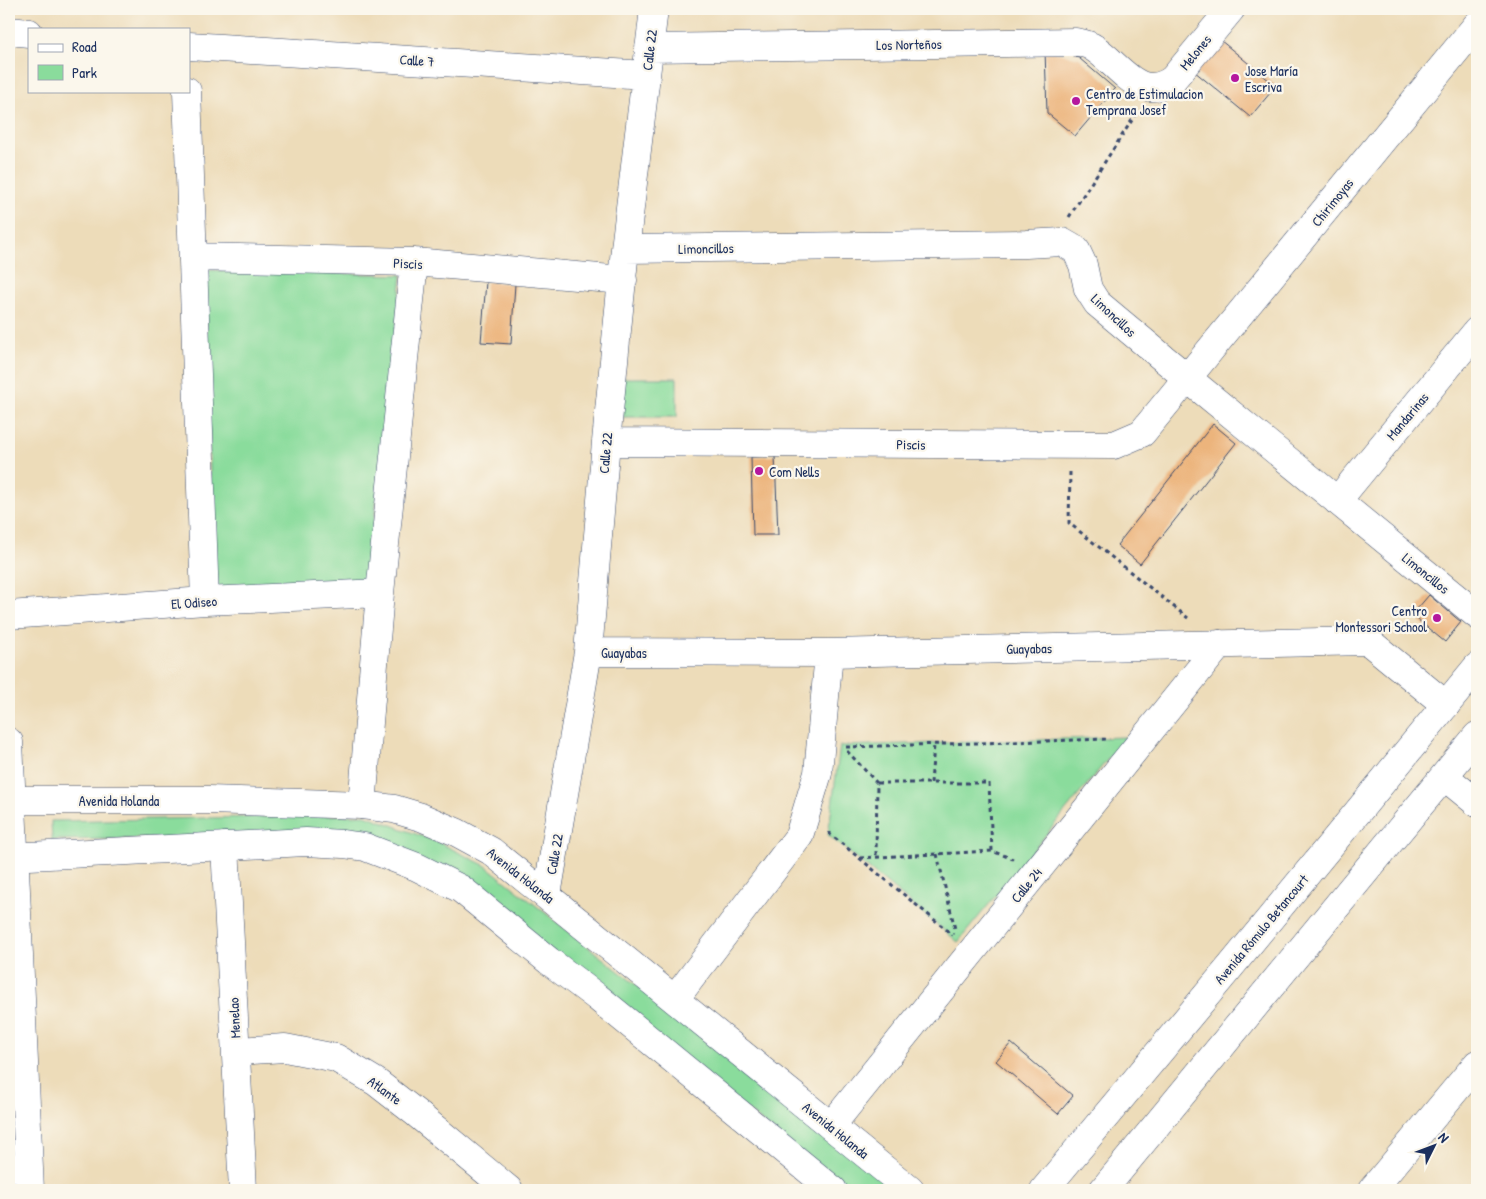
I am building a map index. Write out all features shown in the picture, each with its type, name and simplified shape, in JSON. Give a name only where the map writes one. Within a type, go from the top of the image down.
[{"type":"street","name":"Calle 22","points":[[547,895],[588,652],[625,249],[654,9]]},
{"type":"street","name":"Melones","points":[[1154,88],[1174,79],[1231,9]]},
{"type":"street","name":"Chirimoyas","points":[[1187,378],[1477,25]]},
{"type":"street","points":[[9,31],[28,33]]},
{"type":"street","name":"Los Norteños","points":[[649,48],[1076,42],[1086,44],[1095,49],[1134,82],[1144,87],[1154,88]]},
{"type":"street","name":"Calle 7","points":[[190,46],[646,75]]},
{"type":"street","points":[[187,92],[205,601]]},
{"type":"street","name":"Limoncillos","points":[[625,249],[1062,242],[1076,250],[1083,265],[1088,289],[1097,303],[1477,615]]},
{"type":"street","name":"Piscis","points":[[193,257],[414,262],[623,280]]},
{"type":"street","points":[[362,806],[380,593],[414,262]]},
{"type":"street","name":"Mandarinas","points":[[1337,500],[1477,331]]},
{"type":"street","name":"Piscis","points":[[606,442],[1114,445],[1142,433],[1187,378]]},
{"type":"street","name":"El Odiseo","points":[[9,615],[205,601],[380,593]]},
{"type":"street","name":"Guayabas","points":[[588,652],[829,652],[1368,640],[1446,705]]},
{"type":"street","name":"Calle 24","points":[[831,1126],[1220,644]]},
{"type":"street","points":[[674,999],[799,836],[818,773],[829,652]]},
{"type":"street","name":"Avenida Rómulo Betancourt","points":[[1044,1190],[1477,667]]},
{"type":"street","points":[[1103,1190],[1477,736]]},
{"type":"street","points":[[9,742],[22,1175]]},
{"type":"street","points":[[1445,777],[1477,803]]},
{"type":"street","name":"Avenida Holanda","points":[[10,800],[209,800],[362,806],[394,809],[421,817],[456,832],[491,850],[910,1190]]},
{"type":"street","points":[[11,857],[306,842],[365,847],[417,867],[460,890],[597,997],[832,1190]]},
{"type":"street","name":"Menelao","points":[[225,846],[243,1190]]},
{"type":"street","name":"Atlante","points":[[236,1051],[285,1048],[336,1058],[382,1087],[509,1190]]},
{"type":"street","points":[[1372,1190],[1477,1064]]},
{"type":"path","points":[[1052,243],[1154,88]]},
{"type":"path","points":[[1070,446],[1069,523],[1220,644]]},
{"type":"path","points":[[843,747],[1111,739]]},
{"type":"path","points":[[931,783],[934,745]]},
{"type":"path","points":[[842,755],[843,747]]},
{"type":"path","points":[[843,747],[877,783],[876,856]]},
{"type":"path","points":[[877,783],[989,783],[992,851]]},
{"type":"path","points":[[831,825],[830,834],[958,939],[936,854]]},
{"type":"path","points":[[860,858],[992,851],[1021,861]]},
{"type":"green space","points":[[205,270],[402,275],[367,582],[213,589]]},
{"type":"green space","points":[[623,378],[677,378],[677,417],[623,417]]},
{"type":"green space","points":[[1126,737],[958,942],[828,835],[840,746]]},
{"type":"green space","points":[[365,815],[440,843],[486,866],[895,1190],[847,1190],[467,886],[367,835],[52,840],[51,821]]},
{"type":"building","name":"Jose María Escriva","points":[[1220,40],[1276,86],[1250,117],[1194,71]]},
{"type":"building","name":"Centro de Estimulacion Temprana Josef","points":[[1045,50],[1079,58],[1115,89],[1075,136],[1047,113]]},
{"type":"building","points":[[486,282],[515,284],[511,344],[481,342]]},
{"type":"building","points":[[1213,424],[1236,443],[1140,564],[1117,545]]},
{"type":"building","points":[[775,456],[778,535],[753,535],[751,457]]},
{"type":"building","name":"Centro Montessori School","points":[[1429,595],[1461,622],[1445,642],[1412,615]]},
{"type":"building","points":[[1011,1043],[1073,1096],[1058,1114],[996,1061]]},
{"type":"place","name":"Jose María Escriva","points":[[1235,78]]},
{"type":"place","name":"Centro de Estimulacion Temprana Josef","points":[[1076,101]]},
{"type":"place","name":"Com Nells","points":[[759,471]]},
{"type":"place","name":"Centro Montessori School","points":[[1437,618]]}]
